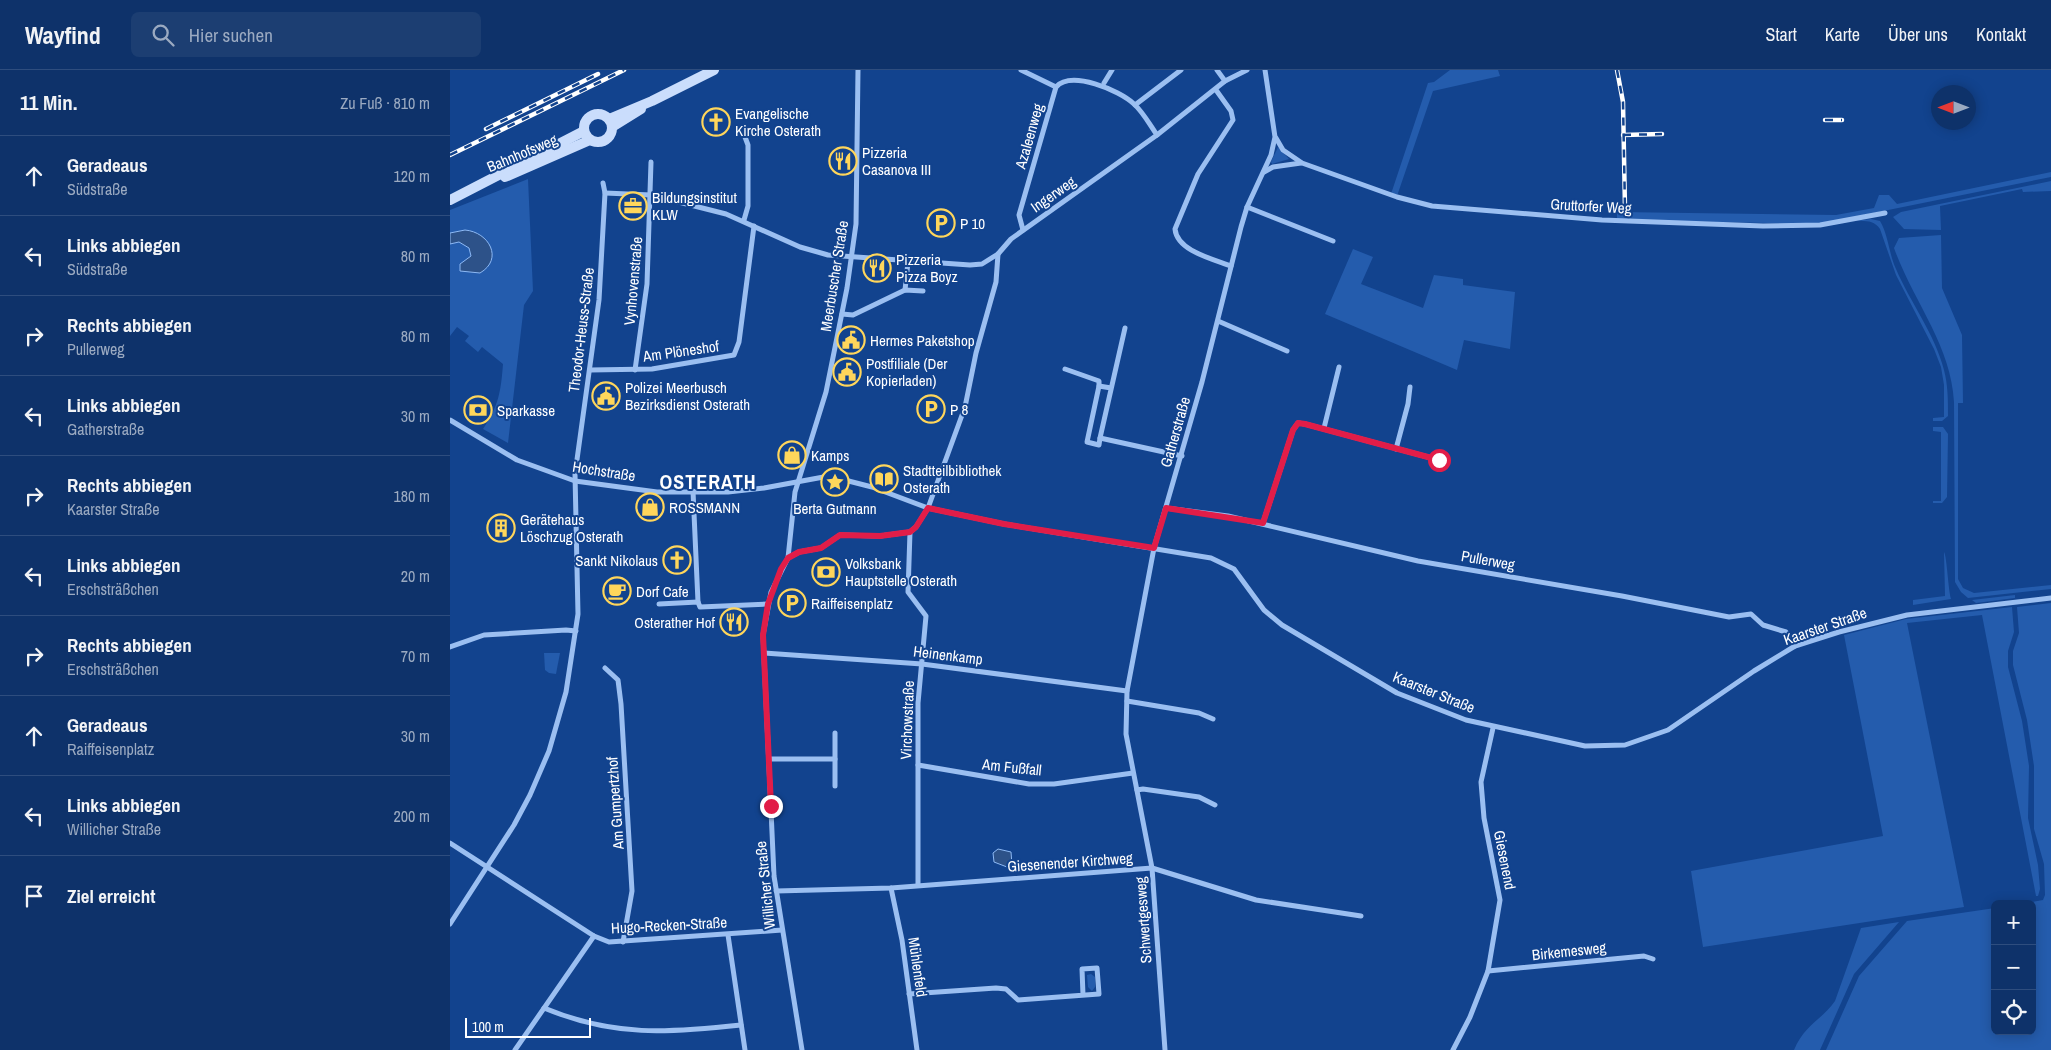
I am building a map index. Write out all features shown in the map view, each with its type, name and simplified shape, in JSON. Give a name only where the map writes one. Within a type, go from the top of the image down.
[{"type":"main road","points":[[611,123],[714,70]]},
{"type":"main road","points":[[600,114],[611,123],[610,136],[603,142],[587,135],[588,119],[593,115],[600,114]]},
{"type":"main road","name":"Bahnhofsweg","points":[[450,200],[527,169],[587,135]]},
{"type":"street","name":"Meerbuscher Straße","points":[[798,481],[826,392],[852,257],[857,196],[858,70]]},
{"type":"street","name":"Azaleenweg","points":[[1022,70],[1056,86],[1019,215],[1023,230]]},
{"type":"street","points":[[1104,83],[1112,70]]},
{"type":"street","points":[[1135,105],[1181,70]]},
{"type":"street","points":[[1217,70],[1226,81]]},
{"type":"street","name":"Ingerweg","points":[[605,192],[651,195],[744,220],[776,237],[816,252],[908,262],[982,264],[998,254],[1011,239],[1023,230],[1158,135],[1226,81],[1247,70]]},
{"type":"street","name":"Gatherstraße","points":[[1154,548],[1182,456],[1247,207],[1271,154],[1275,137],[1265,70]]},
{"type":"street","points":[[1056,86],[1062,80],[1072,76],[1104,83],[1135,105],[1158,135]]},
{"type":"street","points":[[1216,90],[1231,111],[1233,120],[1198,174],[1175,229],[1176,237],[1182,244],[1231,266]]},
{"type":"street","name":"Gruttorfer Weg","points":[[1275,137],[1283,150],[1302,163],[1416,203],[1602,220],[1796,226],[1820,225],[1885,213]]},
{"type":"street","points":[[744,220],[748,206],[748,145],[745,138]]},
{"type":"street","name":"Vynhovenstraße","points":[[635,370],[647,284],[651,162]]},
{"type":"street","name":"Gruttorfer Weg","points":[[1263,172],[1273,167],[1302,163]]},
{"type":"street","name":"Theodor-Heuss-Straße","points":[[450,924],[523,810],[546,759],[564,700],[578,614],[576,481],[601,287],[605,192],[603,182]]},
{"type":"street","points":[[1247,207],[1332,241]]},
{"type":"street","name":"Am Plöneshof","points":[[590,370],[635,370],[734,355],[738,342],[754,226]]},
{"type":"street","points":[[788,558],[799,552],[815,551],[840,535],[880,536],[910,532],[916,527],[928,508],[965,407],[976,353],[996,282],[998,254]]},
{"type":"street","points":[[906,290],[908,262]]},
{"type":"street","points":[[842,314],[853,315],[906,290],[923,291]]},
{"type":"street","points":[[1218,321],[1287,352]]},
{"type":"street","points":[[1066,369],[1099,381],[1086,442],[1099,445],[1125,328]]},
{"type":"street","points":[[1324,428],[1338,366]]},
{"type":"street","points":[[1099,386],[1111,388]]},
{"type":"street","points":[[1396,449],[1408,404],[1410,387]]},
{"type":"street","name":"Hochstraße","points":[[450,420],[517,460],[576,481],[657,492],[728,492],[764,488],[798,481]]},
{"type":"street","points":[[1263,523],[1293,430],[1298,423],[1324,428],[1439,460]]},
{"type":"street","points":[[1100,438],[1182,456]]},
{"type":"street","name":"Kaarster Straße","points":[[798,481],[825,476],[840,478],[928,508],[1004,524],[1211,558],[1225,563],[1234,569],[1247,584],[1264,610],[1306,640],[1397,693],[1439,711],[1493,728],[1585,746],[1605,747],[1633,743],[1668,730],[1754,671],[1795,646],[1885,619],[2051,598]]},
{"type":"street","name":"Willicher Straße","points":[[798,481],[788,558],[776,581],[768,604],[764,628],[764,653],[776,891],[802,1050]]},
{"type":"street","points":[[693,491],[698,602],[700,607],[768,604]]},
{"type":"street","name":"Pullerweg","points":[[1166,508],[1263,523],[1418,561],[1622,596],[1728,617],[1751,614],[1762,625],[1786,632],[1795,646]]},
{"type":"street","name":"Virchowstraße","points":[[910,532],[908,592],[926,616],[918,703],[918,885]]},
{"type":"street","name":"Schwertgesweg","points":[[1154,548],[1128,691],[1126,734],[1152,868],[1164,1050]]},
{"type":"street","points":[[659,604],[698,602]]},
{"type":"street","points":[[450,647],[484,635],[576,631]]},
{"type":"street","name":"Heinenkamp","points":[[764,653],[922,664],[1128,691]]},
{"type":"street","name":"Am Gumpertzhof","points":[[605,668],[618,680],[622,704],[632,891],[623,942]]},
{"type":"street","points":[[1127,701],[1199,713],[1213,719]]},
{"type":"street","name":"Giesenend","points":[[1453,1050],[1470,1017],[1488,971],[1500,900],[1484,818],[1481,782],[1485,757],[1493,728]]},
{"type":"street","points":[[835,733],[835,786]]},
{"type":"street","points":[[768,759],[835,759]]},
{"type":"street","name":"Am Fußfall","points":[[918,765],[1029,784],[1054,784],[1133,772]]},
{"type":"street","points":[[1137,790],[1143,789],[1199,798],[1215,805]]},
{"type":"street","name":"Hugo-Recken-Straße","points":[[450,843],[594,936],[609,942],[782,930]]},
{"type":"street","name":"Giesenender Kirchweg","points":[[776,891],[891,888],[1152,868],[1256,900],[1361,916]]},
{"type":"street","name":"Mühlenfeld","points":[[891,888],[902,940],[917,1050]]},
{"type":"street","points":[[728,935],[745,1050]]},
{"type":"street","points":[[515,1050],[594,936]]},
{"type":"street","name":"Birkemesweg","points":[[1488,971],[1644,956],[1652,959]]},
{"type":"street","points":[[909,994],[996,988],[1006,989],[1018,1000],[1099,994],[1097,968],[1082,969],[1083,995]]},
{"type":"street","points":[[544,1008],[589,1024],[614,1030],[661,1032],[741,1025]]},
{"type":"shaded area","points":[[1450,70],[1498,70],[1500,76],[1433,91],[1397,196],[1391,194],[1428,83],[1434,82]]},
{"type":"shaded area","points":[[1278,147],[1289,159],[1272,164],[1271,162]]},
{"type":"shaded area","points":[[2051,172],[2051,177],[1819,224],[1617,220],[1617,212],[1836,215],[1874,208],[1879,195],[1889,195],[1897,204]]},
{"type":"shaded area","points":[[528,179],[533,291],[524,305],[508,443],[483,429],[493,413],[498,398],[503,364],[482,347],[478,352],[465,341],[469,336],[457,327],[450,336],[450,210]]},
{"type":"shaded area","points":[[2051,181],[2051,191],[2023,192],[2022,189],[1940,206],[1941,230],[1904,229],[1893,217],[1901,212]]},
{"type":"shaded area","points":[[1871,219],[1880,221],[1883,226],[1896,269],[1929,331],[1940,357],[1948,398],[1948,416],[1942,421],[1933,421],[1933,418],[1944,417],[1944,385],[1941,367],[1934,349],[1896,275],[1880,229],[1878,226],[1866,221],[1855,221]]},
{"type":"shaded area","points":[[465,230],[481,236],[491,247],[491,261],[480,273],[460,271],[460,264],[471,256],[469,248],[459,242],[450,244],[450,233]]},
{"type":"shaded area","points":[[1941,235],[1942,288],[1962,335],[1963,403],[1958,403],[1958,579],[1963,588],[1974,593],[2051,585],[2051,589],[1968,598],[1961,592],[1955,582],[1954,402],[1951,381],[1939,342],[1894,248],[1899,238]]},
{"type":"shaded area","points":[[1353,249],[1373,257],[1361,284],[1423,308],[1434,275],[1463,279],[1463,285],[1515,292],[1510,349],[1464,340],[1457,370],[1325,314]]},
{"type":"shaded area","points":[[1933,427],[1943,427],[1948,434],[1947,497],[1942,503],[1933,503],[1933,501],[1941,501],[1941,432],[1933,431]]},
{"type":"shaded area","points":[[1944,552],[1951,599],[1913,605],[1913,600],[1945,596]]},
{"type":"shaded area","points":[[2015,595],[2015,598],[1976,603],[1972,600]]},
{"type":"shaded area","points":[[2051,603],[2051,1050],[1826,1050],[1859,976],[1907,921],[1991,909],[1991,1035],[2036,1035],[2036,901],[2043,900],[2045,895],[2044,864],[2034,829],[2034,766],[2027,720],[2013,665],[2013,651],[2019,633],[2017,607]]},
{"type":"shaded area","points":[[2012,607],[2014,632],[2008,651],[2008,667],[2022,721],[2029,766],[2028,818],[2038,865],[2040,889],[2038,896],[2036,896],[1982,615],[1907,623],[1964,907],[1703,947],[1691,871],[1883,836],[1844,635],[1906,619]]},
{"type":"shaded area","points":[[544,653],[560,653],[556,674],[545,670]]},
{"type":"shaded area","points":[[998,849],[1011,852],[1012,865],[1007,867],[994,862],[993,853]]},
{"type":"shaded area","points":[[1899,922],[1854,974],[1820,1050],[1794,1050],[1808,1028],[1835,1001],[1861,928]]},
{"type":"shaded area","points":[[1091,974],[1095,977],[1095,987],[1092,991],[1088,987],[1087,975]]},
{"type":"railway","points":[[450,155],[624,70]]},
{"type":"railway","points":[[1617,70],[1623,102],[1625,209]]},
{"type":"railway","points":[[486,129],[598,74]]},
{"type":"railway","points":[[1825,120],[1842,120]]},
{"type":"railway","points":[[1623,135],[1662,134]]},
{"type":"place","name":"Evangelische Kirche Osterath","points":[[716,122]]},
{"type":"place","name":"Pizzeria Casanova III","points":[[843,161]]},
{"type":"place","name":"Bildungsinstitut KLW","points":[[633,206]]},
{"type":"place","name":"P 10","points":[[941,223]]},
{"type":"place","name":"Pizzeria Pizza Boyz","points":[[877,268]]},
{"type":"place","name":"Hermes Paketshop","points":[[851,340]]},
{"type":"place","name":"Postfiliale (Der Kopierladen)","points":[[847,372]]},
{"type":"place","name":"Polizei Meerbusch Bezirksdienst Osterath","points":[[606,396]]},
{"type":"place","name":"P 8","points":[[931,409]]},
{"type":"place","name":"Sparkasse","points":[[478,410]]},
{"type":"place","name":"Kamps","points":[[792,455]]},
{"type":"place","name":"Stadtteilbibliothek Osterath","points":[[884,479]]},
{"type":"place","name":"Berta Gutmann","points":[[835,482]]},
{"type":"place","name":"ROSSMANN","points":[[650,507]]},
{"type":"place","name":"Gerätehaus Löschzug Osterath","points":[[501,528]]},
{"type":"place","name":"Sankt Nikolaus","points":[[677,560]]},
{"type":"place","name":"Volksbank Hauptstelle Osterath","points":[[826,572]]},
{"type":"place","name":"Dorf Cafe","points":[[617,591]]},
{"type":"place","name":"Raiffeisenplatz","points":[[792,603]]},
{"type":"place","name":"Osterather Hof","points":[[734,622]]},
{"type":"district","name":"OSTERATH","points":[[708,481]]},
{"type":"route","points":[[771,806],[763,635],[764,620],[771,592],[781,569],[788,558],[795,554],[804,551],[815,551],[834,537],[840,535],[880,536],[910,532],[916,527],[928,508],[1004,524],[1154,548],[1166,508],[1228,516],[1263,523],[1293,430],[1298,423],[1439,460]]}]
